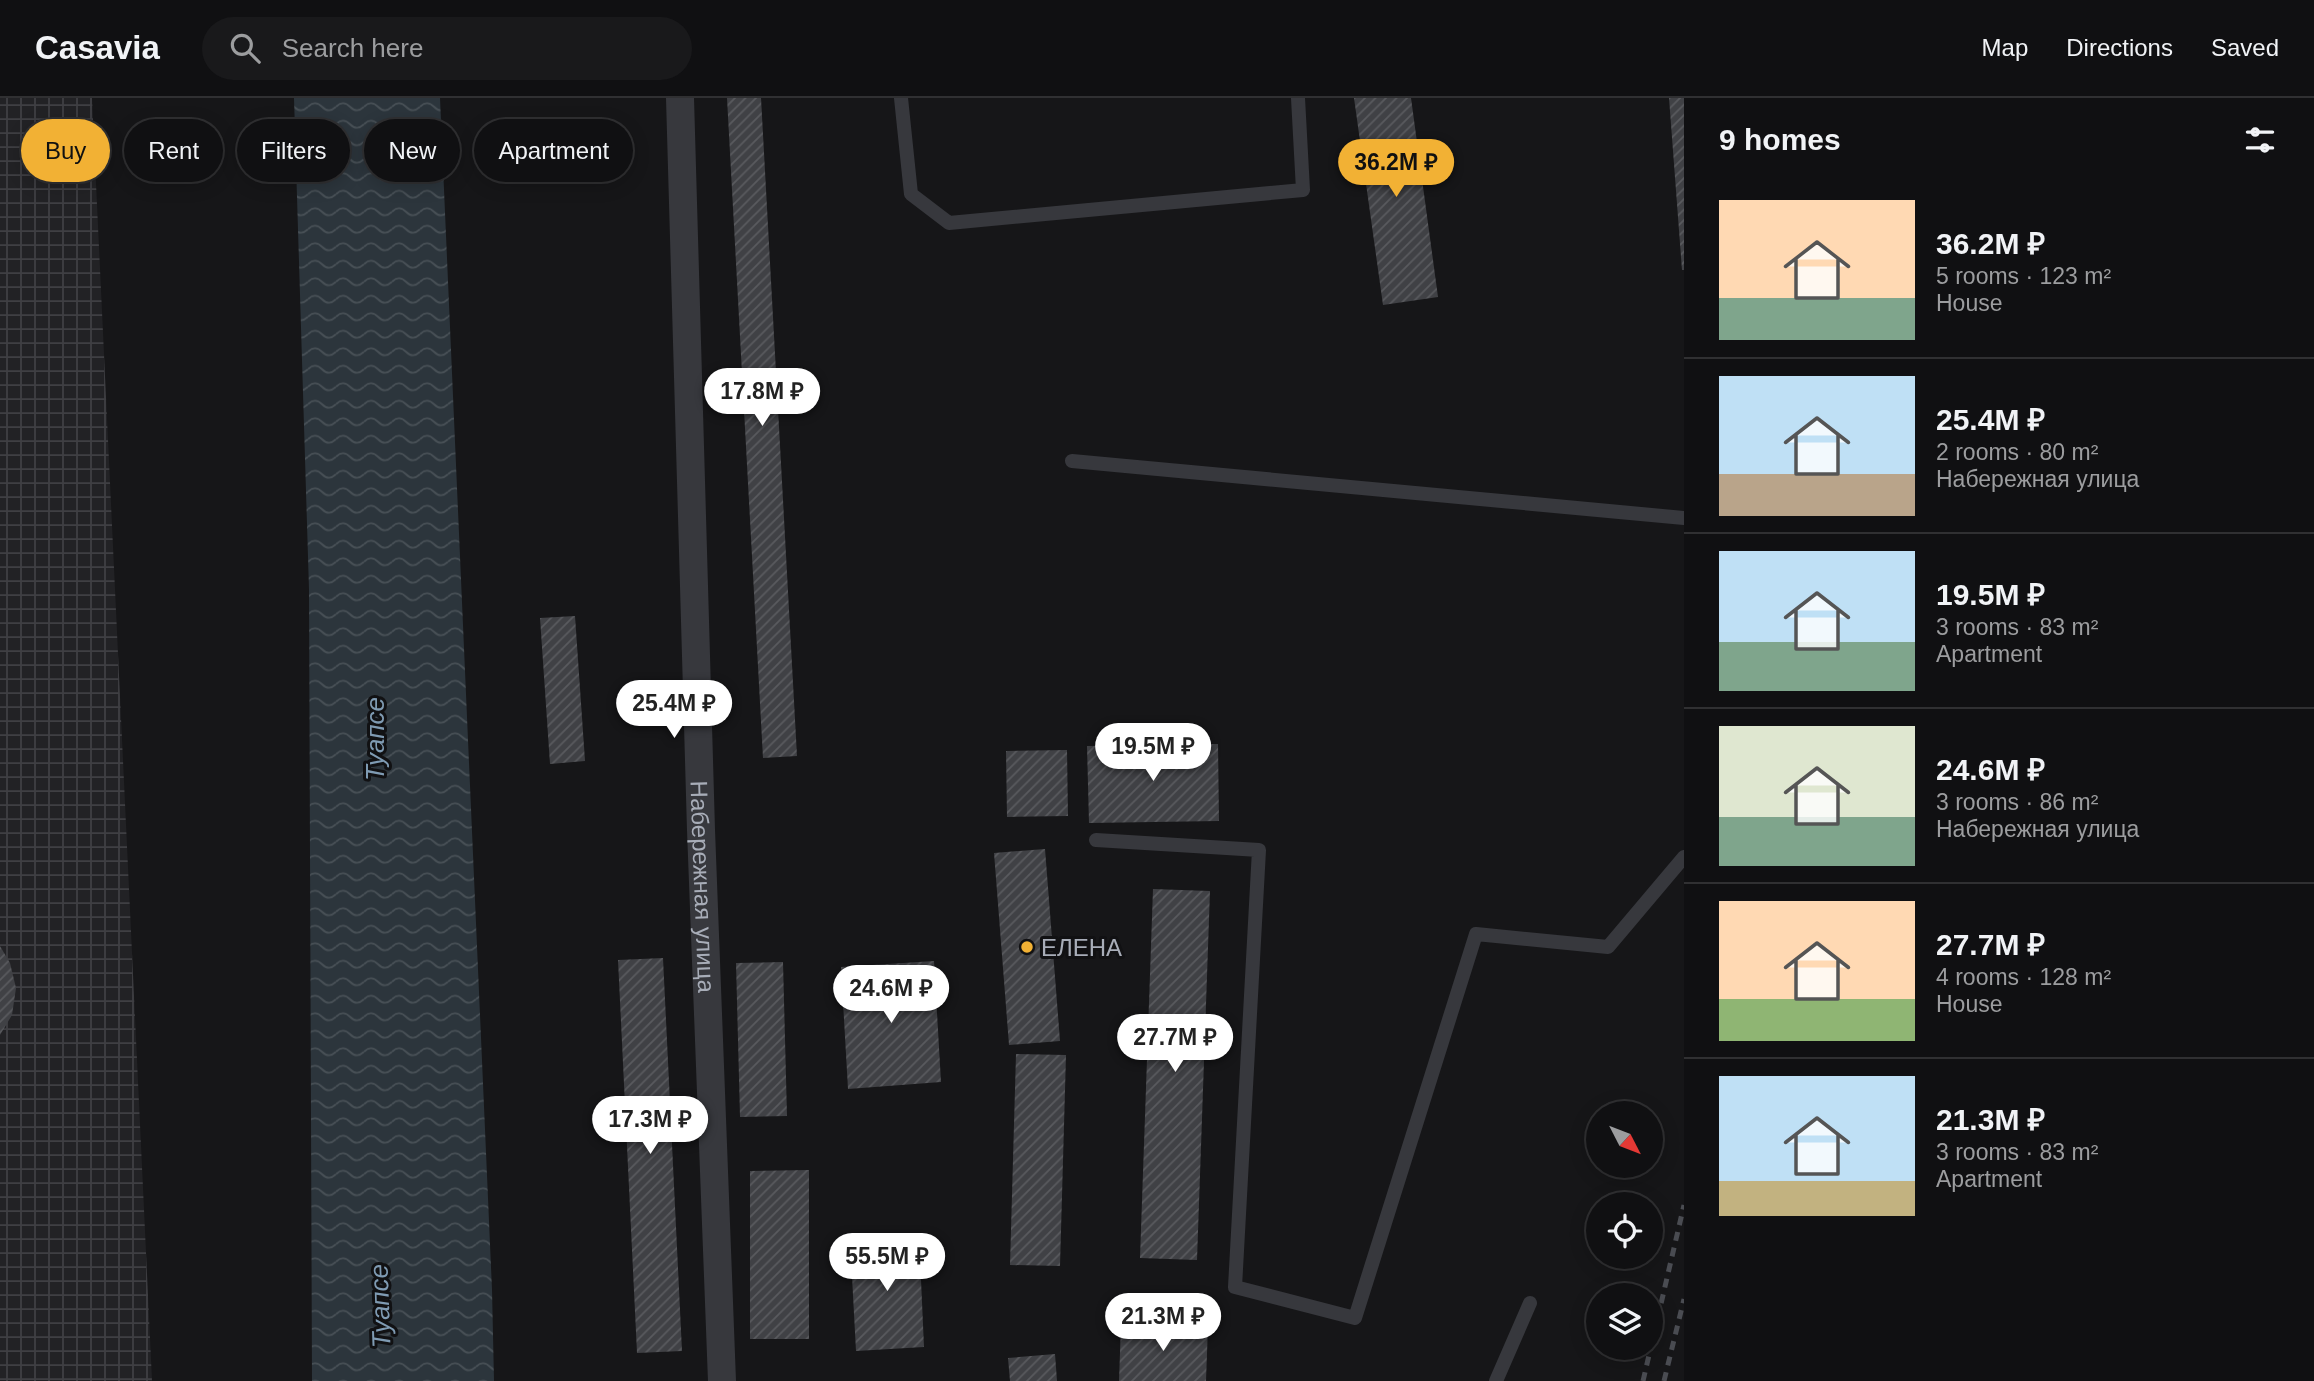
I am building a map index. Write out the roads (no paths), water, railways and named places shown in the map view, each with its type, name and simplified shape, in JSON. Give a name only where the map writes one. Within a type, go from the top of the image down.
[{"type":"street","name":"Набережная улица","points":[[680,98],[701,830],[722,1381]]},
{"type":"lane","points":[[901,98],[911,194],[949,223],[1303,190],[1298,98]]},
{"type":"lane","points":[[1072,461],[1684,518]]},
{"type":"lane","points":[[1096,840],[1259,850],[1235,1287],[1355,1318],[1476,934],[1608,947],[1684,857]]},
{"type":"lane","points":[[1496,1381],[1530,1303]]},
{"type":"water","name":"Туапсе","points":[[294,98],[440,98],[441,119],[364,119],[364,182],[444,182],[494,1381],[312,1381],[309,589],[297,182],[350,182],[350,119],[295,119]]},
{"type":"railway","points":[[1643,1381],[1684,1205]]},
{"type":"railway","points":[[1664,1381],[1684,1299]]},
{"type":"place","name":"ЕЛЕНА","points":[[1027,947]]}]
